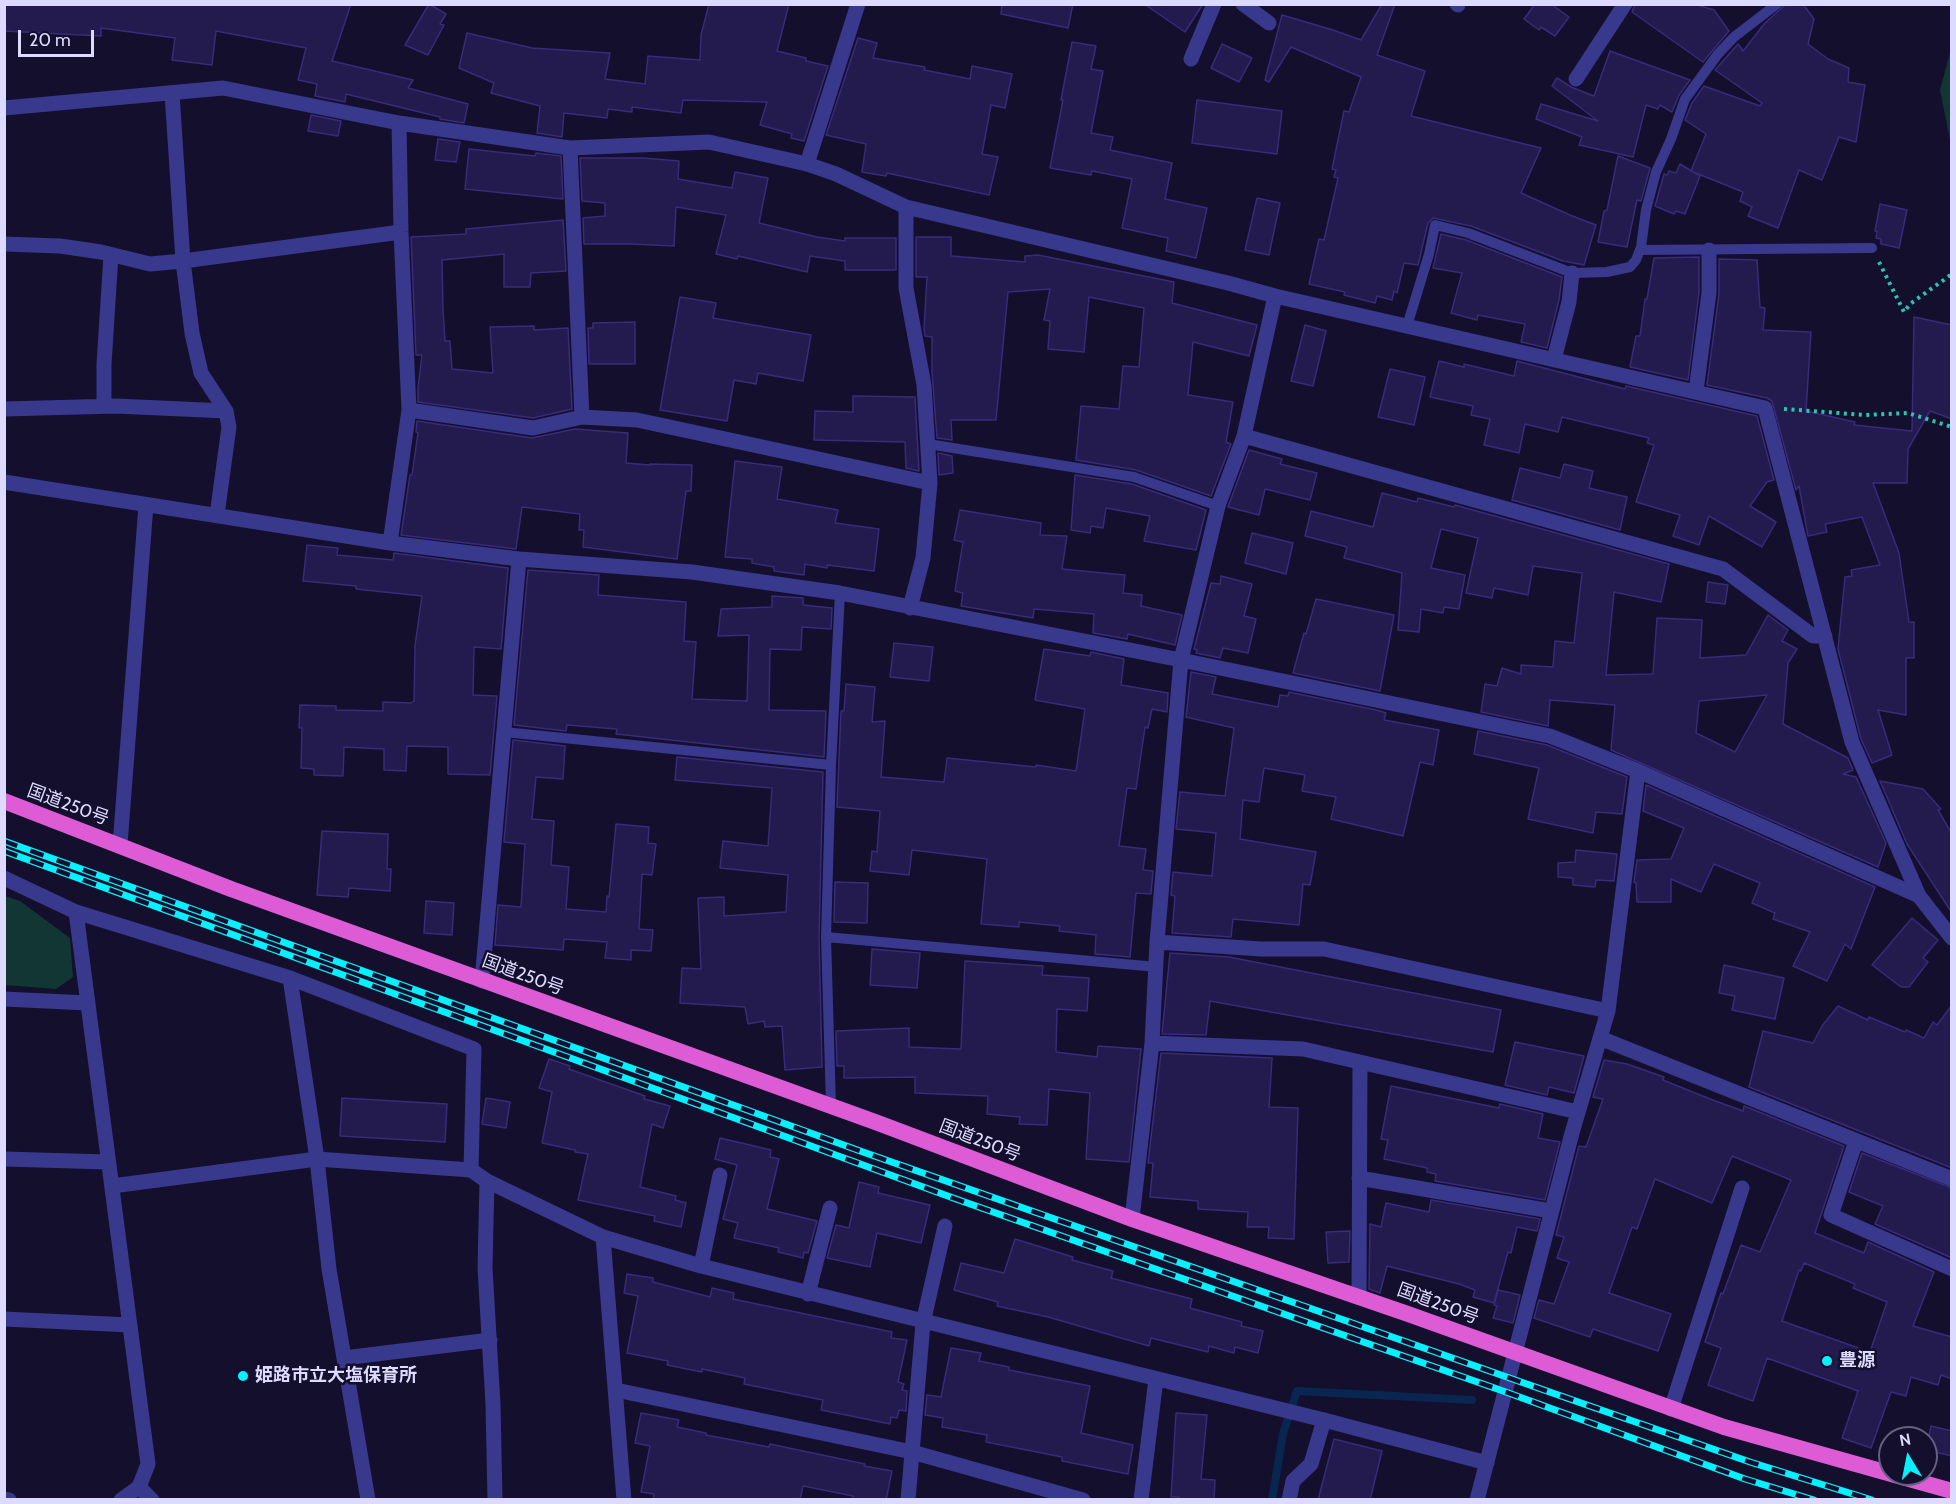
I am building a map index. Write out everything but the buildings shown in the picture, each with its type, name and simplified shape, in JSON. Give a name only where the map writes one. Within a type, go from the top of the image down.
[{"type":"highway","name":"国道250号","points":[[4,801],[231,888],[831,1106],[1132,1219],[1724,1427],[1952,1491]]},
{"type":"street","points":[[807,164],[858,4]]},
{"type":"street","points":[[1191,59],[1214,4]]},
{"type":"street","points":[[1243,4],[1269,23]]},
{"type":"street","points":[[1576,79],[1625,4]]},
{"type":"street","points":[[4,108],[223,88],[399,123],[570,148],[709,142],[807,164],[836,174],[906,207],[1275,296],[1765,408],[1852,742],[1919,896],[1952,938]]},
{"type":"street","points":[[172,93],[183,261],[192,333],[201,373],[226,411],[229,427],[218,515]]},
{"type":"street","points":[[390,543],[409,410],[399,123]]},
{"type":"street","points":[[570,148],[582,417]]},
{"type":"street","points":[[906,207],[906,288],[924,385],[930,483],[922,558],[910,608]]},
{"type":"street","points":[[4,244],[60,246],[150,264],[401,232]]},
{"type":"street","points":[[1696,392],[1709,293],[1709,250]]},
{"type":"street","points":[[104,406],[104,364],[111,255]]},
{"type":"street","points":[[1554,358],[1569,302],[1572,273]]},
{"type":"street","points":[[1132,1219],[1152,1043],[1157,942],[1181,660],[1218,506],[1244,436],[1275,296]]},
{"type":"street","points":[[4,409],[104,406],[226,411]]},
{"type":"street","points":[[409,410],[533,428],[582,417],[637,420],[930,483]]},
{"type":"street","points":[[1244,436],[1723,569],[1813,636],[1825,636]]},
{"type":"street","points":[[4,482],[390,543],[519,559],[692,572],[840,593],[1550,736],[1638,771],[1919,896]]},
{"type":"street","points":[[120,844],[146,506]]},
{"type":"street","points":[[482,981],[519,559]]},
{"type":"street","points":[[1477,1500],[1551,1211],[1608,1011],[1638,771]]},
{"type":"street","points":[[4,878],[76,912],[290,978],[474,1049],[471,1170]]},
{"type":"street","points":[[76,912],[148,1464],[139,1487],[121,1500]]},
{"type":"street","points":[[1157,942],[1261,949],[1324,949],[1608,1011]]},
{"type":"street","points":[[290,978],[317,1159],[329,1269],[368,1500]]},
{"type":"street","points":[[4,999],[88,1003]]},
{"type":"street","points":[[1600,1038],[1952,1179]]},
{"type":"street","points":[[1152,1043],[1303,1049],[1578,1112]]},
{"type":"street","points":[[1359,1297],[1360,1062]]},
{"type":"street","points":[[1856,1141],[1831,1215],[1952,1269]]},
{"type":"street","points":[[4,1159],[108,1162]]},
{"type":"street","points":[[112,1186],[317,1159],[471,1170],[487,1182],[603,1237],[701,1266],[923,1323],[1156,1378],[1487,1463]]},
{"type":"street","points":[[701,1266],[720,1175]]},
{"type":"street","points":[[1359,1178],[1551,1211]]},
{"type":"street","points":[[487,1182],[485,1268],[493,1404],[494,1500]]},
{"type":"street","points":[[1671,1408],[1742,1188]]},
{"type":"street","points":[[808,1294],[830,1208]]},
{"type":"street","points":[[908,1500],[923,1323],[945,1226]]},
{"type":"street","points":[[603,1237],[624,1500]]},
{"type":"street","points":[[4,1319],[130,1325]]},
{"type":"street","points":[[344,1358],[489,1340]]},
{"type":"street","points":[[1141,1500],[1156,1378]]},
{"type":"street","points":[[616,1390],[912,1452],[1026,1492],[1083,1500]]},
{"type":"street","points":[[1289,1500],[1293,1481],[1311,1464],[1317,1419]]},
{"type":"street","points":[[139,1487],[152,1500]]},
{"type":"street","points":[[4,1499],[9,1500]]},
{"type":"lane","points":[[1407,326],[1429,254],[1435,225],[1468,233],[1572,273],[1607,272],[1630,267],[1640,250],[1646,210],[1656,172],[1685,99],[1718,54],[1734,37],[1777,4]]},
{"type":"lane","points":[[1640,250],[1872,248]]},
{"type":"lane","points":[[928,444],[1134,477],[1218,506]]},
{"type":"lane","points":[[831,1106],[826,937],[831,765],[840,593]]},
{"type":"lane","points":[[504,732],[831,765]]},
{"type":"lane","points":[[826,937],[1157,967]]},
{"type":"path","points":[[1872,248],[1904,312],[1910,304],[1952,274]]},
{"type":"path","points":[[1765,408],[1865,416],[1908,413],[1952,427]]},
{"type":"green space","points":[[1951,49],[1951,145],[1940,90]]},
{"type":"green space","points":[[5,896],[20,901],[70,938],[73,977],[56,989],[5,985]]},
{"type":"waterway","points":[[1272,1500],[1283,1434],[1297,1391],[1472,1400]]},
{"type":"railway","points":[[4,841],[863,1152],[1750,1462],[1872,1500]]},
{"type":"railway","points":[[4,851],[956,1199],[1503,1391],[1745,1479],[1814,1500]]},
{"type":"place","name":"豊源","points":[[1827,1361]]},
{"type":"place","name":"姫路市立大塩保育所","points":[[243,1376]]}]
